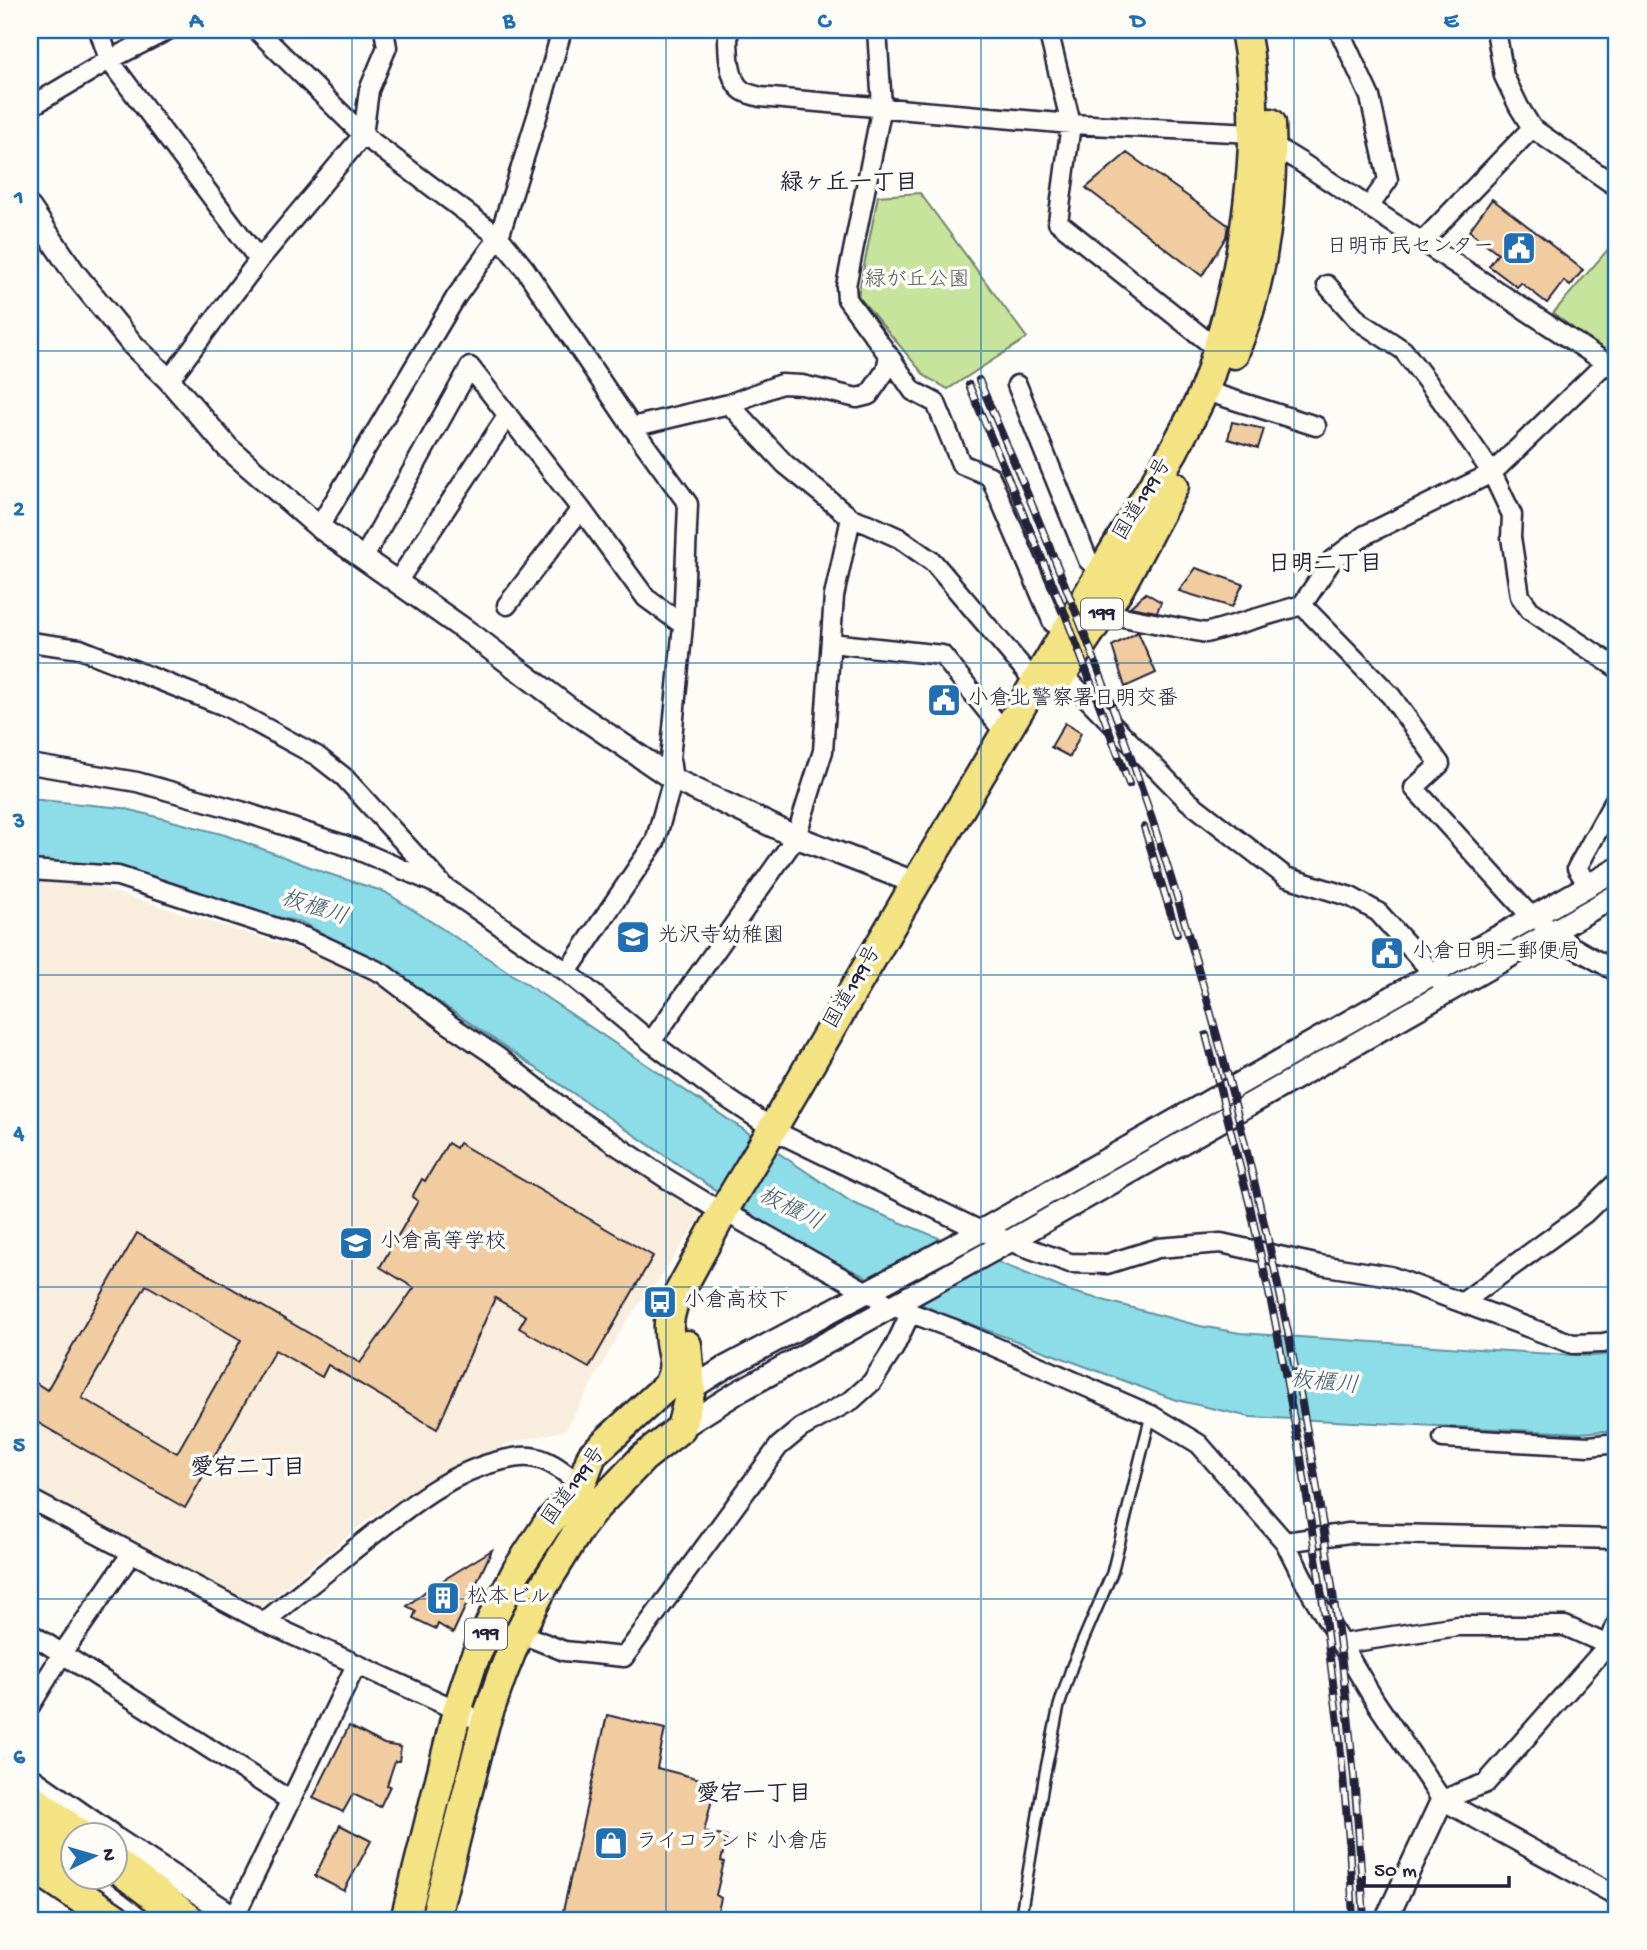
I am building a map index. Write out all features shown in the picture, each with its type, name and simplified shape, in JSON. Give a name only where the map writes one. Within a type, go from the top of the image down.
[{"type":"highway","name":"国道199号","points":[[776,1137],[916,883],[1035,682],[1110,580],[1184,467],[1218,394],[1250,308],[1265,237],[1263,138],[1245,30]]},
{"type":"highway","name":"国道199号","points":[[405,1920],[457,1711],[473,1662],[517,1570],[546,1526],[581,1485],[592,1455],[667,1386],[681,1356],[684,1312],[732,1212],[1062,673],[1102,613],[1110,580],[1208,383],[1244,241],[1263,138],[1270,83],[1262,30]]},
{"type":"highway","name":"国道199号","points":[[435,1920],[485,1723],[519,1633],[541,1589],[595,1508],[643,1458],[681,1428],[691,1389],[681,1356]]},
{"type":"highway","points":[[581,1485],[630,1444],[666,1408],[691,1389]]},
{"type":"highway","points":[[30,1799],[60,1822]]},
{"type":"highway","points":[[30,1821],[60,1841]]},
{"type":"highway","points":[[30,1837],[60,1859]]},
{"type":"highway","points":[[30,1863],[115,1920]]},
{"type":"highway","points":[[130,1876],[188,1920]]},
{"type":"highway","points":[[101,1890],[142,1920]]},
{"type":"highway","points":[[130,1890],[175,1920]]},
{"type":"street","points":[[99,30],[109,60],[259,260]]},
{"type":"street","points":[[30,107],[109,60],[168,30]]},
{"type":"street","points":[[257,30],[363,135],[499,237],[525,269],[632,428],[688,504],[683,625],[670,760],[673,779],[655,842],[566,972]]},
{"type":"street","points":[[169,380],[259,260],[363,135],[369,90],[387,47],[384,30]]},
{"type":"street","points":[[318,527],[456,297],[499,237],[562,30]]},
{"type":"street","points":[[728,30],[732,76],[742,91],[760,97],[1263,138],[1612,366],[1492,473],[1365,535],[1332,560],[1302,605],[1206,634],[1102,613]]},
{"type":"street","points":[[877,30],[881,106],[846,286],[847,299],[913,391],[936,403],[961,464],[990,476],[1053,623]]},
{"type":"street","points":[[1048,30],[1071,124],[1059,222],[1217,349]]},
{"type":"street","points":[[1339,30],[1370,97],[1388,180],[1369,207]]},
{"type":"street","points":[[1496,30],[1504,76],[1532,128],[1617,187]]},
{"type":"street","points":[[1421,243],[1532,128]]},
{"type":"street","points":[[30,208],[75,274],[134,345],[228,447],[318,527],[475,637],[573,711],[673,779],[796,837],[916,883]]},
{"type":"street","points":[[1327,285],[1360,321],[1403,350],[1492,473],[1512,515],[1511,537],[1520,596],[1530,610],[1617,668]]},
{"type":"street","points":[[632,428],[729,404],[781,384],[802,385],[857,398],[869,395],[886,370],[889,356]]},
{"type":"street","points":[[363,559],[470,367],[581,509],[646,598],[683,625]]},
{"type":"street","points":[[1017,385],[1088,560],[1110,580]]},
{"type":"street","points":[[1218,394],[1316,426]]},
{"type":"street","points":[[729,404],[785,464],[850,519],[899,538],[933,562],[1035,682],[1062,673],[1188,801],[1286,877],[1350,897],[1378,912],[1441,982]]},
{"type":"street","points":[[397,582],[508,415]]},
{"type":"street","points":[[507,605],[581,509]]},
{"type":"street","points":[[651,1042],[796,837],[823,751],[834,596],[850,519]]},
{"type":"street","points":[[1302,605],[1391,696],[1440,764],[1414,788],[1525,910],[1573,947],[1617,972]]},
{"type":"street","points":[[30,642],[80,649],[227,707],[317,756],[344,777],[446,888]]},
{"type":"street","points":[[831,643],[942,655],[1005,733]]},
{"type":"street","points":[[30,764],[137,782],[241,811],[353,848],[446,888],[566,972],[651,1042],[776,1137],[999,1247],[1070,1264],[1107,1264],[1158,1248],[1221,1243],[1320,1265],[1390,1276],[1573,1344],[1617,1340]]},
{"type":"street","points":[[1588,885],[1577,868],[1617,796]]},
{"type":"street","points":[[681,1428],[738,1392],[901,1306],[1441,982],[1534,916],[1617,869]]},
{"type":"street","points":[[30,870],[118,876],[304,937],[382,972],[570,1114],[664,1177],[901,1306],[1151,1415],[1199,1444],[1285,1542],[1307,1586],[1375,1701],[1442,1800],[1617,1896]]},
{"type":"street","points":[[691,1389],[723,1368],[1441,982],[1554,930],[1617,895]]},
{"type":"street","points":[[1463,1302],[1584,1214],[1617,1182]]},
{"type":"street","points":[[519,1633],[564,1651],[624,1657],[779,1446],[801,1427],[852,1401],[872,1382],[894,1348],[901,1306]]},
{"type":"street","points":[[681,1356],[710,1370],[723,1368]]},
{"type":"street","points":[[691,1389],[719,1397],[738,1392]]},
{"type":"street","points":[[1443,1438],[1589,1446],[1617,1443]]},
{"type":"street","points":[[264,1622],[408,1507],[438,1486],[467,1472],[489,1464],[527,1457],[542,1459],[557,1466],[581,1485]]},
{"type":"street","points":[[30,1499],[264,1622],[485,1723]]},
{"type":"street","points":[[1285,1542],[1349,1534],[1617,1539]]},
{"type":"street","points":[[30,1706],[62,1654],[131,1554]]},
{"type":"street","points":[[1386,1920],[1442,1800],[1486,1783],[1613,1647],[1617,1623]]},
{"type":"street","points":[[1341,1644],[1458,1626],[1565,1626],[1613,1647]]},
{"type":"street","points":[[30,1633],[290,1801]]},
{"type":"street","points":[[130,1848],[236,1919],[356,1665]]},
{"type":"street","points":[[30,1778],[89,1820]]},
{"type":"street","points":[[30,1874],[96,1920]]},
{"type":"lane","points":[[1020,1920],[1059,1706],[1072,1666],[1112,1573],[1151,1415]]},
{"type":"shaded area","name":"小倉高等学校","points":[[30,879],[91,885],[311,953],[373,982],[704,1212],[662,1275],[627,1320],[566,1430],[507,1444],[443,1472],[372,1516],[260,1608],[30,1487]]},
{"type":"green space","name":"緑が丘公園","points":[[920,193],[1027,338],[948,389],[925,376],[858,296],[878,196]]},
{"type":"green space","points":[[1617,239],[1617,362],[1553,313]]},
{"type":"water","name":"板櫃川","points":[[30,799],[123,808],[225,835],[385,892],[853,1203],[1069,1291],[1200,1326],[1240,1333],[1536,1353],[1592,1356],[1617,1354],[1617,1430],[1580,1433],[1250,1417],[1176,1400],[938,1312],[786,1238],[442,1004],[366,956],[301,922],[30,865]]},
{"type":"building","points":[[1127,153],[1228,225],[1226,237],[1202,276],[1086,188]]},
{"type":"building","name":"日明市民センター","points":[[1492,199],[1583,270],[1570,286],[1564,281],[1547,303],[1521,283],[1517,287],[1489,266],[1498,253],[1469,231]]},
{"type":"building","points":[[1232,422],[1264,429],[1258,448],[1228,439]]},
{"type":"building","points":[[1196,568],[1243,584],[1232,607],[1179,591]]},
{"type":"building","points":[[1146,593],[1161,602],[1157,612],[1130,607]]},
{"type":"building","points":[[1138,632],[1156,673],[1125,687],[1112,646]]},
{"type":"building","points":[[1065,723],[1081,733],[1070,757],[1051,747]]},
{"type":"building","points":[[448,1143],[456,1148],[459,1143],[653,1256],[589,1368],[519,1328],[526,1316],[495,1298],[437,1429],[328,1365],[322,1377],[275,1350],[185,1508],[30,1418],[30,1379],[47,1390],[137,1233],[360,1363],[414,1288],[380,1267],[418,1201],[412,1197],[422,1179],[425,1181]],"holes":[[[146,1285],[241,1340],[177,1453],[82,1398]]]},
{"type":"building","name":"松本ビル","points":[[492,1550],[453,1633],[438,1624],[436,1629],[413,1618],[416,1611],[407,1606],[427,1590]]},
{"type":"building","points":[[607,1715],[665,1729],[657,1768],[716,1783],[704,1832],[727,1837],[716,1895],[721,1898],[716,1920],[561,1920]]},
{"type":"building","points":[[349,1726],[384,1744],[401,1747],[399,1761],[395,1761],[387,1785],[390,1786],[380,1807],[353,1794],[343,1812],[313,1798]]},
{"type":"building","points":[[340,1825],[371,1841],[344,1891],[315,1876]]},
{"type":"railway","points":[[979,380],[1061,576],[1137,775],[1194,954],[1243,1136],[1288,1330],[1323,1525],[1349,1722],[1364,1920]]},
{"type":"railway","points":[[969,385],[1062,606],[1129,784]]},
{"type":"railway","points":[[1144,827],[1177,934]]},
{"type":"railway","points":[[1206,1035],[1250,1206],[1300,1451],[1338,1723],[1353,1920]]},
{"type":"place","name":"日明市民センター","points":[[1519,248]]},
{"type":"place","name":"小倉北警察署日明交番","points":[[944,700]]},
{"type":"place","name":"光沢寺幼稚園","points":[[633,937]]},
{"type":"place","name":"小倉日明二郵便局","points":[[1387,953]]},
{"type":"place","name":"小倉高等学校","points":[[356,1243]]},
{"type":"place","name":"小倉高校下","points":[[660,1302]]},
{"type":"place","name":"松本ビル","points":[[443,1598]]},
{"type":"place","name":"ライコランド 小倉店","points":[[611,1843]]},
{"type":"district","name":"緑ヶ丘一丁目","points":[[849,184]]},
{"type":"district","name":"日明二丁目","points":[[1325,565]]},
{"type":"district","name":"愛宕二丁目","points":[[248,1469]]},
{"type":"district","name":"愛宕一丁目","points":[[754,1795]]}]
